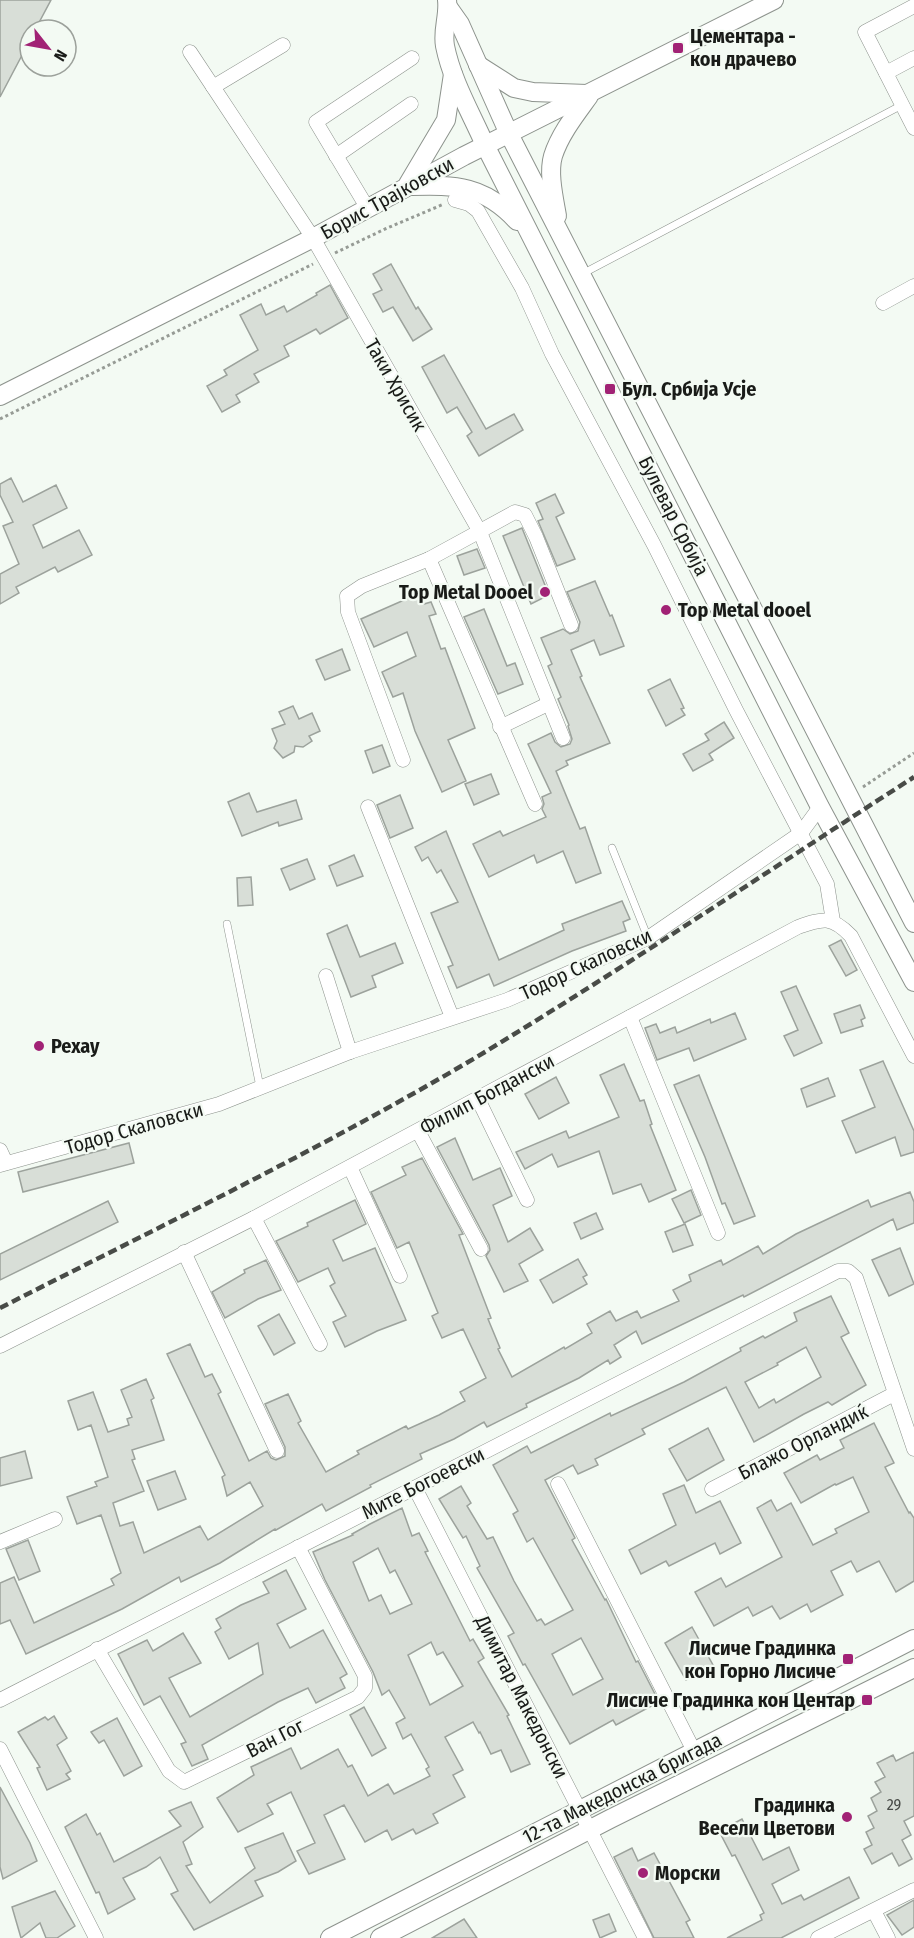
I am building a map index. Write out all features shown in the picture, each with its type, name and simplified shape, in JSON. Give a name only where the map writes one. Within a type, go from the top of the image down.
[{"type":"street","points":[[728,23],[744,0]]},
{"type":"street","name":"Борис Трајковски","points":[[0,396],[313,238],[485,146],[772,0]]},
{"type":"street","points":[[406,187],[441,132],[446,120],[453,74],[445,44],[447,4]]},
{"type":"street","name":"Булевар Србија","points":[[447,4],[460,24],[509,134],[914,923]]},
{"type":"street","points":[[914,6],[865,32],[914,128]]},
{"type":"street","points":[[213,87],[283,45]]},
{"type":"street","name":"Таки Хрисик","points":[[190,52],[313,238],[480,532],[562,738]]},
{"type":"street","points":[[368,209],[316,122],[412,58]]},
{"type":"street","points":[[885,73],[914,58]]},
{"type":"street","points":[[476,64],[514,88],[533,92],[590,94]]},
{"type":"street","name":"Булевар Србија","points":[[453,74],[485,146],[820,807],[914,982]]},
{"type":"street","points":[[560,232],[553,185],[552,158],[560,140],[590,94]]},
{"type":"street","points":[[336,156],[411,104]]},
{"type":"street","points":[[406,187],[448,186],[479,192],[503,206],[532,237]]},
{"type":"street","points":[[455,201],[469,204],[478,211],[522,288],[552,354],[654,545],[736,710],[801,833],[826,884],[833,921],[842,926],[851,936],[914,1056]]},
{"type":"street","points":[[884,303],[914,286]]},
{"type":"street","points":[[403,760],[348,612],[346,596],[362,586],[429,559],[515,512],[525,515],[536,537],[571,626]]},
{"type":"street","points":[[429,559],[535,804]]},
{"type":"street","points":[[500,727],[548,704]]},
{"type":"street","points":[[368,807],[452,1017]]},
{"type":"street","name":"Тодор Скаловски","points":[[0,1150],[3,1164],[219,1104],[350,1052],[507,1000],[648,938],[801,833],[820,807]]},
{"type":"street","name":"Филип Богдански","points":[[0,1346],[254,1218],[798,927],[823,920],[833,921]]},
{"type":"street","points":[[326,976],[350,1052]]},
{"type":"street","points":[[630,1017],[718,1233]]},
{"type":"street","points":[[478,1099],[527,1200]]},
{"type":"street","points":[[418,1131],[481,1249]]},
{"type":"street","points":[[350,1167],[400,1276]]},
{"type":"street","points":[[254,1218],[320,1344]]},
{"type":"street","points":[[184,1252],[277,1451]]},
{"type":"street","name":"Мите Богоевски","points":[[0,1700],[838,1271],[848,1271],[856,1278],[894,1394]]},
{"type":"street","points":[[894,1394],[914,1449]]},
{"type":"street","name":"Блажо Орландиќ","points":[[712,1489],[894,1394]]},
{"type":"street","points":[[558,1485],[694,1751]]},
{"type":"street","name":"Димитар Македонски","points":[[415,1488],[645,1938]]},
{"type":"street","points":[[0,1542],[55,1519]]},
{"type":"street","name":"Ван Гог","points":[[97,1649],[169,1771],[184,1782],[358,1697],[365,1688],[365,1676],[298,1546]]},
{"type":"street","name":"12-та Македонска бригада","points":[[330,1938],[914,1639]]},
{"type":"street","name":"12-та Македонска бригада","points":[[380,1938],[914,1668]]},
{"type":"street","points":[[0,1749],[96,1938]]},
{"type":"street","points":[[818,1938],[914,1890]]},
{"type":"street","points":[[874,1911],[888,1938]]},
{"type":"lane","points":[[582,274],[902,105]]},
{"type":"lane","points":[[612,848],[648,938]]},
{"type":"lane","points":[[227,924],[260,1087]]},
{"type":"path","points":[[0,419],[204,316],[422,212],[455,201]]},
{"type":"path","points":[[849,797],[914,753]]},
{"type":"building","points":[[0,0],[51,0],[41,18],[18,18],[18,63],[0,97]]},
{"type":"building","points":[[391,264],[416,309],[418,307],[432,329],[413,341],[393,307],[383,312],[373,294],[382,290],[373,274]]},
{"type":"building","points":[[330,285],[348,318],[320,334],[316,329],[284,346],[289,356],[254,374],[259,382],[236,395],[240,402],[222,412],[207,386],[227,375],[224,370],[258,350],[240,315],[261,304],[266,315],[284,306],[287,312]]},
{"type":"building","points":[[444,355],[486,429],[514,414],[523,430],[479,456],[467,436],[472,432],[457,407],[447,413],[422,367]]},
{"type":"building","points":[[11,478],[23,502],[56,485],[67,508],[33,525],[43,548],[79,530],[92,555],[58,572],[55,567],[16,587],[19,593],[0,604],[0,574],[19,564],[3,526],[13,522],[0,495],[0,484]]},
{"type":"building","points":[[555,494],[564,513],[556,517],[575,559],[557,566],[538,521],[543,519],[536,503]]},
{"type":"building","points":[[522,528],[549,595],[531,604],[503,536]]},
{"type":"building","points":[[477,549],[485,568],[464,575],[457,556]]},
{"type":"building","points":[[595,581],[624,646],[600,655],[594,640],[571,650],[582,676],[580,677],[610,743],[566,761],[568,765],[556,771],[580,829],[585,827],[601,873],[576,883],[563,851],[537,863],[534,855],[489,877],[473,844],[500,831],[503,836],[546,817],[542,809],[544,804],[542,797],[551,793],[528,744],[551,733],[555,742],[561,747],[570,744],[572,739],[558,699],[561,697],[548,666],[552,664],[541,638],[563,629],[570,634],[578,631],[580,622],[567,592]]},
{"type":"building","points":[[420,593],[424,604],[431,602],[436,614],[429,616],[441,649],[445,648],[475,728],[448,740],[466,781],[442,792],[415,731],[403,693],[393,697],[382,672],[416,656],[407,632],[374,647],[361,619]]},
{"type":"building","points":[[484,609],[507,666],[515,663],[523,684],[498,694],[464,617]]},
{"type":"building","points":[[342,649],[350,670],[325,680],[316,660]]},
{"type":"building","points":[[670,679],[685,715],[666,726],[648,690]]},
{"type":"building","points":[[293,706],[299,719],[312,713],[320,731],[309,736],[312,741],[303,747],[295,746],[294,752],[283,758],[274,748],[277,741],[272,729],[285,724],[279,712]]},
{"type":"building","points":[[724,722],[734,738],[709,754],[713,760],[693,771],[683,754],[709,740],[705,734]]},
{"type":"building","points":[[382,745],[390,766],[373,773],[365,751]]},
{"type":"building","points":[[491,774],[499,794],[474,805],[465,784]]},
{"type":"building","points":[[249,793],[257,812],[296,800],[302,819],[279,826],[278,822],[242,836],[228,802]]},
{"type":"building","points":[[400,795],[413,828],[390,838],[377,805]]},
{"type":"building","points":[[446,831],[499,960],[564,930],[562,924],[622,901],[630,919],[623,922],[626,931],[572,951],[494,986],[489,974],[457,988],[448,967],[453,965],[431,913],[458,902],[441,870],[437,873],[428,857],[422,861],[415,847]]},
{"type":"building","points":[[354,855],[363,876],[337,886],[329,866]]},
{"type":"building","points":[[307,859],[315,879],[290,890],[281,869]]},
{"type":"building","points":[[251,877],[253,905],[238,906],[237,878]]},
{"type":"building","points":[[347,925],[360,957],[395,943],[403,963],[372,976],[376,987],[351,997],[327,934]]},
{"type":"building","points":[[841,940],[857,970],[846,976],[829,946]]},
{"type":"building","points":[[796,986],[822,1043],[794,1056],[784,1036],[798,1030],[781,992]]},
{"type":"building","points":[[860,1005],[865,1018],[861,1020],[863,1026],[841,1033],[834,1014]]},
{"type":"building","points":[[735,1013],[746,1039],[694,1061],[689,1048],[657,1060],[645,1028],[656,1024],[660,1033],[675,1027],[677,1033],[710,1019],[711,1023]]},
{"type":"building","points":[[883,1061],[914,1131],[914,1152],[901,1156],[895,1137],[856,1153],[842,1121],[875,1107],[860,1070]]},
{"type":"building","points":[[624,1064],[640,1101],[644,1100],[652,1124],[650,1125],[676,1190],[649,1202],[641,1184],[613,1194],[599,1151],[558,1167],[552,1154],[525,1169],[516,1152],[566,1131],[569,1138],[619,1117],[600,1075]]},
{"type":"building","points":[[699,1075],[755,1216],[734,1224],[725,1203],[722,1204],[705,1157],[674,1085]]},
{"type":"building","points":[[556,1077],[569,1103],[539,1119],[525,1094]]},
{"type":"building","points":[[828,1078],[835,1096],[807,1107],[801,1089]]},
{"type":"building","points":[[455,1138],[473,1180],[500,1168],[512,1196],[493,1205],[508,1242],[530,1228],[543,1250],[519,1264],[528,1281],[504,1292],[486,1256],[490,1250],[489,1245],[437,1147]]},
{"type":"building","points":[[129,1143],[134,1163],[23,1192],[18,1172]]},
{"type":"building","points":[[422,1158],[463,1234],[459,1235],[491,1318],[488,1319],[500,1348],[498,1349],[512,1377],[592,1333],[587,1324],[610,1311],[616,1321],[637,1311],[641,1318],[679,1301],[673,1290],[691,1281],[689,1275],[721,1260],[723,1265],[758,1246],[763,1254],[796,1234],[868,1200],[871,1207],[910,1192],[914,1202],[914,1223],[897,1230],[893,1219],[744,1297],[743,1295],[642,1344],[636,1331],[614,1345],[621,1357],[610,1364],[608,1360],[579,1378],[526,1404],[527,1407],[487,1427],[484,1422],[420,1454],[422,1459],[370,1485],[371,1487],[326,1511],[322,1504],[275,1529],[220,1563],[181,1582],[179,1577],[122,1609],[26,1654],[10,1620],[0,1624],[0,1583],[14,1577],[34,1623],[114,1585],[111,1579],[121,1573],[101,1515],[77,1524],[67,1497],[97,1486],[95,1482],[108,1477],[91,1425],[78,1430],[68,1401],[93,1392],[108,1432],[129,1425],[127,1419],[132,1417],[121,1390],[146,1379],[154,1398],[151,1400],[164,1440],[132,1450],[135,1459],[132,1460],[144,1491],[113,1503],[120,1526],[133,1522],[144,1553],[200,1526],[208,1540],[263,1506],[250,1482],[227,1496],[222,1477],[225,1475],[167,1354],[190,1344],[205,1377],[212,1374],[221,1392],[218,1394],[249,1461],[267,1451],[271,1458],[276,1460],[285,1456],[285,1447],[265,1404],[288,1394],[301,1421],[298,1423],[326,1472],[359,1454],[357,1451],[406,1426],[408,1429],[465,1401],[460,1392],[486,1378],[463,1329],[442,1338],[432,1316],[438,1313],[409,1242],[397,1248],[371,1192],[406,1175],[402,1167]]},
{"type":"building","points":[[691,1190],[701,1215],[684,1223],[672,1199]]},
{"type":"building","points":[[355,1200],[366,1224],[333,1240],[343,1261],[375,1248],[406,1320],[345,1347],[333,1322],[346,1316],[330,1286],[335,1283],[328,1268],[298,1282],[276,1241]]},
{"type":"building","points":[[108,1201],[118,1222],[0,1280],[0,1254]]},
{"type":"building","points":[[596,1213],[603,1229],[581,1239],[574,1223]]},
{"type":"building","points":[[685,1224],[693,1245],[673,1252],[665,1232]]},
{"type":"building","points":[[900,1248],[914,1284],[889,1296],[872,1260]]},
{"type":"building","points":[[578,1259],[587,1275],[583,1277],[587,1284],[553,1303],[540,1280]]},
{"type":"building","points":[[266,1260],[281,1290],[258,1299],[225,1318],[212,1292],[245,1273],[244,1270]]},
{"type":"building","points":[[831,1296],[849,1333],[841,1337],[866,1385],[832,1405],[828,1402],[754,1442],[726,1387],[642,1429],[645,1434],[595,1459],[598,1465],[578,1474],[573,1465],[545,1480],[575,1538],[572,1540],[606,1599],[636,1662],[638,1661],[659,1702],[616,1725],[613,1720],[570,1744],[508,1636],[514,1633],[477,1568],[480,1566],[466,1536],[463,1538],[439,1499],[461,1486],[471,1503],[467,1506],[487,1539],[493,1537],[514,1581],[537,1621],[541,1619],[545,1625],[573,1610],[533,1538],[527,1542],[513,1514],[518,1511],[493,1465],[527,1446],[531,1453],[610,1413],[611,1416],[684,1382],[741,1351],[740,1348],[797,1321],[794,1313]],"holes":[[[806,1347],[821,1377],[776,1403],[774,1399],[759,1408],[745,1382]],[[581,1638],[603,1679],[573,1695],[552,1654]]]},
{"type":"building","points":[[279,1314],[295,1343],[274,1355],[258,1326]]},
{"type":"building","points":[[874,1423],[894,1463],[885,1467],[909,1513],[914,1518],[914,1581],[896,1592],[879,1561],[857,1572],[851,1561],[831,1571],[843,1595],[811,1612],[807,1604],[780,1619],[772,1606],[753,1616],[748,1607],[714,1626],[695,1592],[721,1578],[726,1587],[782,1557],[757,1508],[771,1500],[777,1511],[791,1503],[813,1545],[837,1533],[835,1529],[869,1512],[853,1477],[801,1503],[784,1473],[817,1455],[820,1460],[844,1448],[840,1440]]},
{"type":"building","points":[[708,1428],[724,1460],[687,1481],[669,1449]]},
{"type":"building","points":[[25,1451],[32,1478],[0,1486],[0,1458]]},
{"type":"building","points":[[175,1471],[186,1499],[158,1510],[147,1481]]},
{"type":"building","points":[[684,1485],[696,1513],[720,1501],[741,1543],[720,1554],[715,1543],[669,1566],[666,1561],[641,1574],[629,1550],[676,1525],[663,1494]]},
{"type":"building","points":[[402,1508],[412,1536],[419,1533],[428,1551],[425,1552],[470,1641],[473,1639],[484,1658],[478,1662],[509,1715],[507,1716],[530,1764],[511,1772],[501,1750],[491,1754],[473,1722],[445,1737],[463,1770],[453,1775],[465,1797],[433,1814],[438,1823],[416,1834],[413,1829],[392,1840],[387,1830],[365,1842],[344,1805],[324,1815],[345,1859],[309,1874],[297,1851],[315,1843],[291,1792],[267,1804],[273,1814],[238,1832],[217,1798],[254,1775],[251,1767],[291,1748],[301,1769],[338,1749],[348,1767],[352,1765],[368,1796],[388,1784],[394,1794],[430,1776],[426,1769],[429,1767],[411,1734],[403,1739],[396,1723],[405,1718],[389,1690],[382,1695],[373,1672],[313,1552],[353,1535]],"holes":[[[378,1548],[390,1573],[395,1570],[412,1604],[390,1614],[381,1595],[369,1601],[353,1562]],[[431,1642],[437,1655],[443,1652],[463,1686],[430,1705],[408,1655]]]},
{"type":"building","points":[[28,1540],[40,1571],[19,1580],[6,1549]]},
{"type":"building","points":[[286,1570],[306,1609],[277,1624],[290,1648],[323,1630],[347,1674],[340,1678],[345,1688],[316,1703],[308,1688],[278,1702],[202,1745],[208,1759],[192,1766],[181,1744],[186,1742],[160,1696],[144,1705],[118,1654],[147,1640],[153,1651],[183,1633],[201,1663],[169,1678],[190,1717],[263,1674],[258,1643],[229,1659],[215,1632],[221,1628],[216,1619],[269,1593],[263,1582]]},
{"type":"building","points":[[692,1627],[713,1665],[686,1680],[665,1643]]},
{"type":"building","points":[[364,1707],[386,1748],[372,1756],[350,1715]]},
{"type":"building","points":[[54,1716],[67,1738],[57,1745],[71,1771],[66,1774],[70,1779],[47,1790],[37,1768],[40,1767],[18,1732],[45,1717],[48,1720]]},
{"type":"building","points":[[117,1718],[142,1766],[124,1776],[104,1740],[99,1743],[91,1732]]},
{"type":"building","points":[[914,1752],[914,1816],[904,1821],[911,1835],[902,1840],[912,1859],[899,1866],[892,1853],[872,1864],[864,1849],[872,1845],[866,1832],[874,1828],[868,1816],[877,1811],[871,1798],[881,1792],[875,1782],[885,1777],[877,1763],[893,1755],[896,1761]]},
{"type":"building","points":[[0,1787],[37,1861],[3,1879],[0,1867]]},
{"type":"building","points":[[191,1802],[203,1827],[183,1842],[192,1864],[186,1866],[210,1903],[255,1868],[245,1848],[283,1833],[296,1861],[278,1872],[255,1881],[263,1896],[194,1930],[171,1894],[178,1891],[160,1857],[123,1878],[135,1899],[108,1914],[65,1827],[86,1814],[97,1835],[100,1833],[114,1862],[181,1826],[169,1811]]},
{"type":"building","points":[[742,1819],[763,1860],[789,1847],[799,1870],[772,1884],[782,1904],[801,1895],[804,1900],[849,1877],[859,1898],[781,1938],[727,1938],[762,1920],[760,1915],[764,1913],[735,1855],[732,1856],[719,1831]]},
{"type":"building","points":[[632,1848],[638,1861],[654,1853],[690,1920],[686,1922],[694,1938],[654,1938],[614,1857]]},
{"type":"building","points":[[55,1891],[75,1926],[57,1938],[46,1938],[40,1923],[21,1938],[12,1907]]},
{"type":"building","points":[[914,1900],[914,1927],[902,1935],[887,1915]]},
{"type":"building","points":[[609,1914],[616,1931],[600,1938],[593,1920]]},
{"type":"building","points":[[464,1919],[477,1938],[432,1938]]},
{"type":"railway","points":[[0,1308],[299,1156],[417,1092],[531,1024],[914,777]]},
{"type":"place","name":"Цементара - кон драчево","points":[[678,48]]},
{"type":"place","name":"Бул. Србија Усје","points":[[610,389]]},
{"type":"place","name":"Top Metal Dooel","points":[[545,592]]},
{"type":"place","name":"Top Metal dooel","points":[[666,610]]},
{"type":"place","name":"Рехау","points":[[39,1046]]},
{"type":"place","name":"Лисиче Градинка кон Горно Лисиче","points":[[848,1659]]},
{"type":"place","name":"Лисиче Градинка кон Центар","points":[[867,1700]]},
{"type":"place","name":"Градинка Весели Цветови","points":[[847,1817]]},
{"type":"place","name":"Морски","points":[[643,1873]]}]
